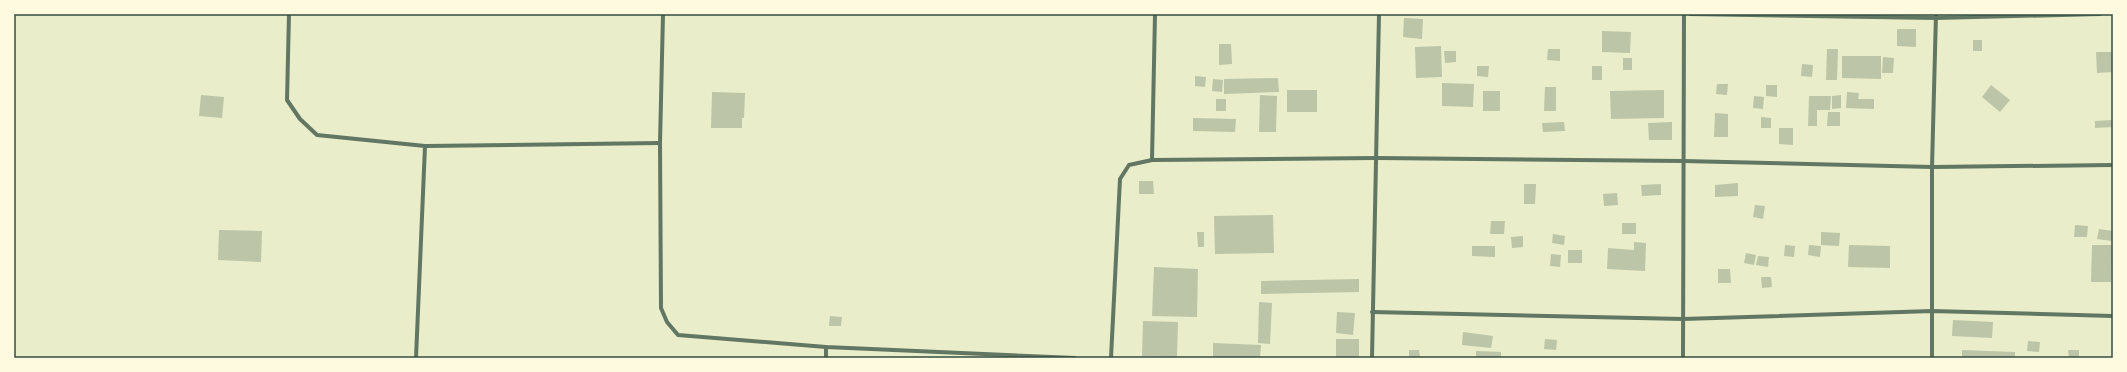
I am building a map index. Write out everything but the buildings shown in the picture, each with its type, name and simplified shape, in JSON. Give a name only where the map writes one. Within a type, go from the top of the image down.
[{"type":"street","points":[[289,14],[287,100],[300,119],[317,135],[425,146],[660,143]]},
{"type":"street","points":[[663,14],[660,143],[661,308],[667,322],[678,335],[826,346],[1075,358]]},
{"type":"street","points":[[1152,160],[1156,14]]},
{"type":"street","points":[[1372,358],[1379,14]]},
{"type":"street","points":[[1683,358],[1684,14]]},
{"type":"street","points":[[1690,14],[1936,16],[2100,14]]},
{"type":"street","points":[[1932,358],[1932,167],[1936,16]]},
{"type":"street","points":[[416,358],[425,146]]},
{"type":"street","points":[[1112,358],[1120,179],[1129,165],[1152,160],[1377,158],[1932,167],[2113,165]]},
{"type":"street","points":[[1372,312],[1683,319],[1932,311],[2113,316]]},
{"type":"street","points":[[826,346],[826,358]]}]
